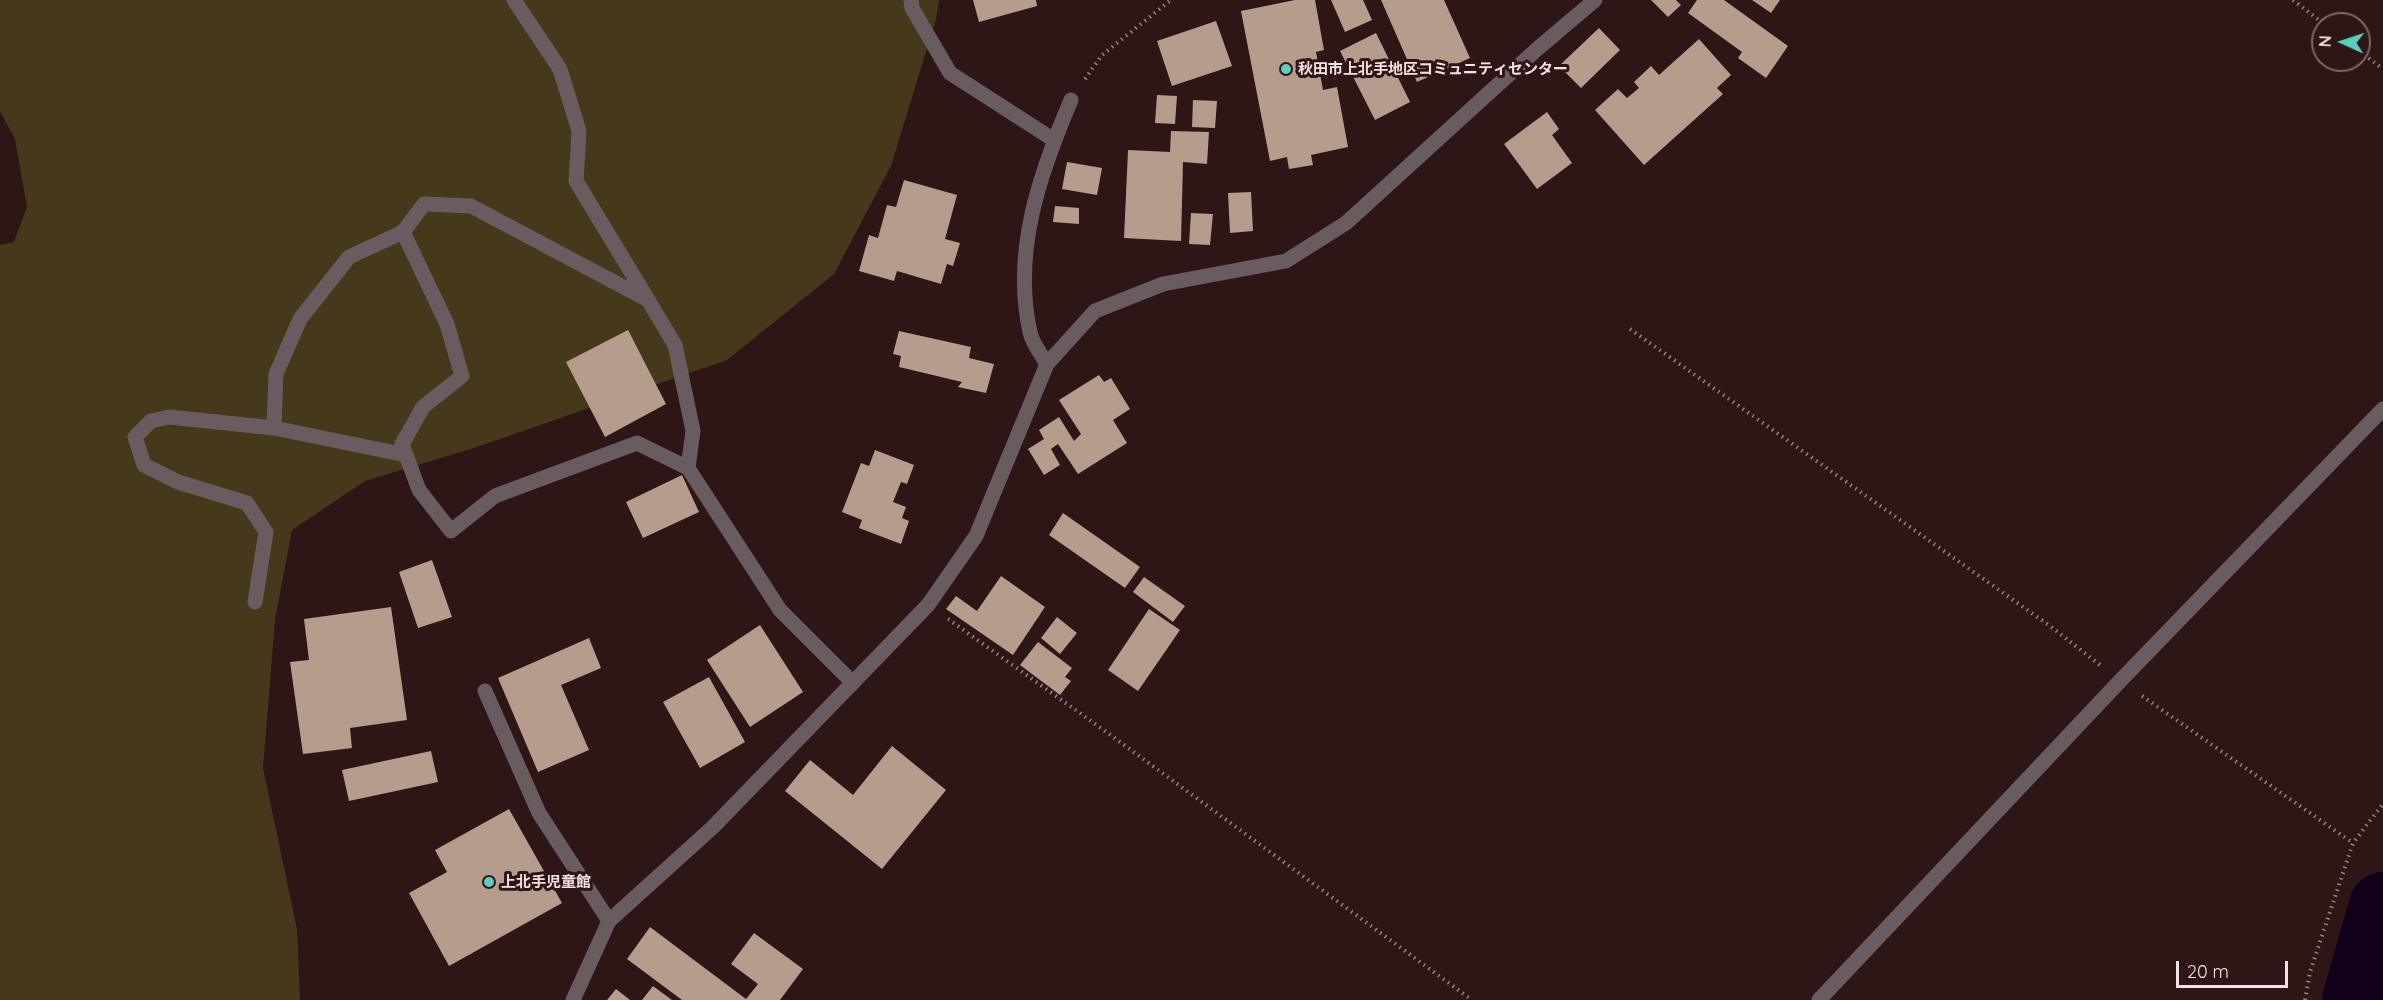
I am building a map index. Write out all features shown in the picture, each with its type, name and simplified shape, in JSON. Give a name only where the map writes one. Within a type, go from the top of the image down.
[{"type":"street","points":[[514,0],[560,69],[579,131],[576,181],[675,345],[693,431],[688,468]]},
{"type":"street","points":[[911,0],[912,8],[950,73],[1054,140]]},
{"type":"street","points":[[573,1000],[609,921],[713,827],[928,605],[976,536],[1047,364],[1095,311],[1163,284],[1286,261],[1346,223],[1595,0]]},
{"type":"street","points":[[1047,364],[1030,334],[1023,278],[1028,227],[1054,140],[1071,100]]},
{"type":"street","points":[[274,428],[276,374],[300,319],[349,257],[403,232],[424,204],[471,206],[648,300]]},
{"type":"street","points":[[403,232],[447,324],[462,376],[423,407],[402,444],[418,490],[451,531],[495,496],[637,442],[688,468],[780,610],[853,683]]},
{"type":"street","points":[[1819,1000],[2120,681],[2383,409]]},
{"type":"street","points":[[255,602],[266,532],[247,502],[178,482],[144,465],[135,437],[151,421],[169,417],[274,428],[406,455]]},
{"type":"street","points":[[485,692],[539,813],[609,921]]},
{"type":"path","points":[[1071,100],[1102,55],[1171,0]]},
{"type":"path","points":[[2293,0],[2311,14]]},
{"type":"path","points":[[1629,329],[2050,626],[2120,681],[2354,843]]},
{"type":"path","points":[[928,605],[1115,738],[1472,1000]]},
{"type":"path","points":[[2305,1000],[2310,972],[2354,843],[2383,804]]},
{"type":"shaded area","points":[[0,0],[939,0],[936,19],[891,166],[834,274],[727,360],[477,447],[365,481],[292,530],[275,620],[263,768],[297,929],[300,1000],[0,1000],[0,245],[14,242],[27,207],[15,139],[0,111]]},
{"type":"building","points":[[973,0],[1036,0],[1037,6],[979,22]]},
{"type":"building","name":"秋田市上北手地区コミュニティセンター","points":[[1295,0],[1315,0],[1324,50],[1316,52],[1323,90],[1337,87],[1348,147],[1311,155],[1313,165],[1289,169],[1287,157],[1270,161],[1241,11]]},
{"type":"building","points":[[1331,0],[1363,0],[1372,20],[1345,32]]},
{"type":"building","points":[[1381,0],[1444,0],[1470,58],[1417,82]]},
{"type":"building","points":[[1651,0],[1676,0],[1681,5],[1668,17]]},
{"type":"building","points":[[1697,0],[1724,0],[1788,46],[1766,78],[1738,58],[1742,52],[1688,13]]},
{"type":"building","points":[[1752,0],[1780,0],[1771,13]]},
{"type":"building","points":[[1216,21],[1232,66],[1172,86],[1157,41]]},
{"type":"building","points":[[1599,28],[1620,50],[1581,88],[1559,66]]},
{"type":"building","points":[[1376,33],[1410,102],[1375,120],[1340,51]]},
{"type":"building","points":[[1699,39],[1731,75],[1717,88],[1723,94],[1644,165],[1595,110],[1618,89],[1627,98],[1639,88],[1634,82],[1651,66],[1659,75]]},
{"type":"building","points":[[1157,95],[1177,96],[1175,124],[1155,123]]},
{"type":"building","points":[[1193,100],[1217,101],[1215,128],[1192,127]]},
{"type":"building","points":[[1547,112],[1559,129],[1552,135],[1572,163],[1537,189],[1504,144]]},
{"type":"building","points":[[1171,131],[1209,132],[1207,164],[1183,162],[1181,241],[1124,238],[1128,150],[1170,152]]},
{"type":"building","points":[[1067,162],[1102,168],[1097,195],[1062,189]]},
{"type":"building","points":[[904,180],[957,195],[945,239],[960,243],[953,266],[947,264],[941,284],[897,271],[894,281],[859,271],[869,235],[878,238],[887,205],[896,207]]},
{"type":"building","points":[[1251,192],[1253,231],[1230,233],[1228,193]]},
{"type":"building","points":[[1055,206],[1079,208],[1079,224],[1053,222]]},
{"type":"building","points":[[1191,213],[1213,214],[1210,245],[1189,244]]},
{"type":"building","points":[[628,330],[666,404],[605,437],[566,362]]},
{"type":"building","points":[[899,331],[971,347],[969,358],[994,364],[986,393],[958,387],[962,382],[899,367],[901,356],[893,354]]},
{"type":"building","points":[[1099,375],[1104,382],[1111,378],[1130,409],[1113,420],[1127,443],[1078,474],[1058,444],[1051,449],[1060,465],[1044,475],[1028,449],[1044,439],[1039,430],[1059,417],[1074,441],[1081,434],[1059,400]]},
{"type":"building","points":[[875,450],[914,465],[907,484],[901,482],[893,502],[906,507],[902,518],[909,521],[901,544],[859,528],[862,520],[842,512],[861,463],[869,466]]},
{"type":"building","points":[[682,475],[699,512],[643,538],[626,502]]},
{"type":"building","points":[[1063,513],[1140,567],[1125,588],[1049,535]]},
{"type":"building","points":[[432,560],[452,617],[418,628],[399,572]]},
{"type":"building","points":[[1001,576],[1045,607],[1013,655],[946,609],[956,596],[977,611]]},
{"type":"building","points":[[1144,577],[1185,606],[1173,622],[1133,592]]},
{"type":"building","points":[[391,607],[407,720],[350,728],[352,748],[303,754],[290,662],[309,660],[304,619]]},
{"type":"building","points":[[1149,609],[1180,630],[1138,691],[1108,670]]},
{"type":"building","points":[[1057,617],[1077,633],[1060,654],[1041,638]]},
{"type":"building","points":[[760,625],[803,692],[750,727],[707,660]]},
{"type":"building","points":[[589,638],[601,668],[561,685],[589,750],[538,772],[498,678]]},
{"type":"building","points":[[1038,642],[1072,668],[1065,677],[1071,681],[1060,695],[1020,665]]},
{"type":"building","points":[[709,677],[745,742],[700,768],[663,702]]},
{"type":"building","points":[[892,746],[946,790],[882,869],[785,791],[810,760],[853,795]]},
{"type":"building","points":[[431,751],[438,782],[349,801],[342,770]]},
{"type":"building","name":"上北手児童館","points":[[509,809],[562,903],[449,966],[409,893],[447,872],[435,850]]},
{"type":"building","points":[[650,927],[746,999],[758,984],[731,964],[754,933],[803,969],[780,1000],[682,1000],[627,959]]},
{"type":"building","points":[[653,986],[672,1000],[642,1000]]},
{"type":"building","points":[[616,989],[630,1000],[607,1000]]},
{"type":"waterway","points":[[2356,1000],[2383,906]]},
{"type":"place","name":"秋田市上北手地区コミュニティセンター","points":[[1286,69]]},
{"type":"place","name":"上北手児童館","points":[[489,882]]}]
